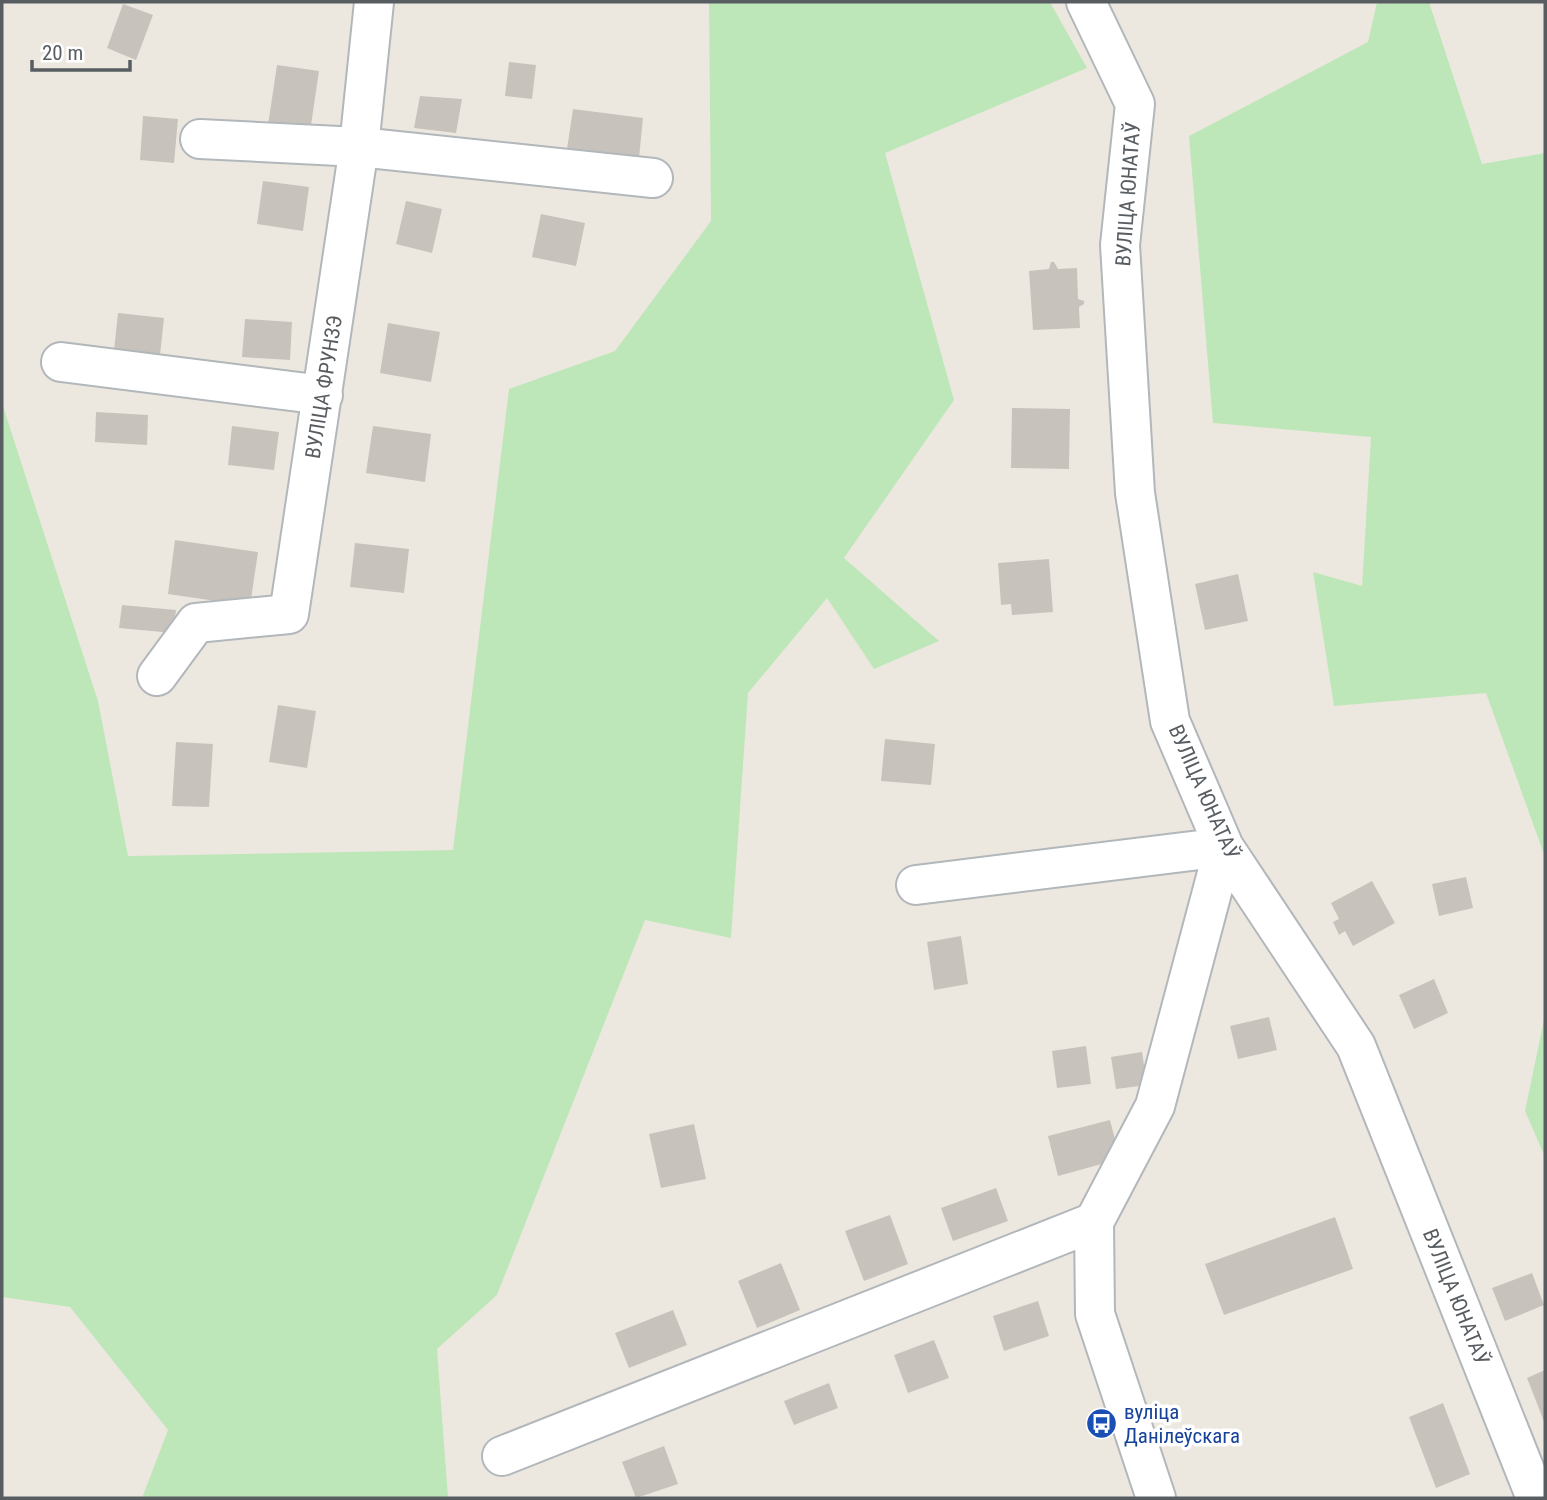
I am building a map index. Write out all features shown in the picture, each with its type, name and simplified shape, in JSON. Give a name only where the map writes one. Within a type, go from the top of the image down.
[{"type":"street","name":"ВУЛІЦА ФРУНЗЭ","points":[[157,676],[197,623],[289,614],[359,148],[374,2]]},
{"type":"street","name":"ВУЛІЦА ЮНАТАЎ","points":[[1086,2],[1135,104],[1120,245],[1135,493],[1170,721],[1224,847],[1356,1046],[1533,1454],[1536,1498]]},
{"type":"street","points":[[201,139],[359,148],[653,178]]},
{"type":"street","points":[[61,362],[323,395]]},
{"type":"street","points":[[916,885],[1224,847],[1155,1106],[1094,1222],[1095,1314],[1156,1498]]},
{"type":"street","points":[[502,1456],[1094,1222]]},
{"type":"green space","points":[[709,2],[1050,2],[1087,68],[885,153],[954,400],[844,558],[939,641],[874,669],[827,598],[748,693],[731,938],[645,920],[497,1295],[437,1349],[448,1498],[142,1498],[168,1430],[70,1307],[2,1297],[2,403],[98,701],[128,856],[453,850],[509,389],[615,351],[711,221]]},
{"type":"green space","points":[[1377,2],[1429,2],[1482,164],[1545,153],[1545,857],[1486,693],[1334,706],[1313,572],[1362,586],[1371,437],[1213,423],[1189,136],[1368,42]]},
{"type":"green space","points":[[1545,1015],[1545,1157],[1525,1111]]},
{"type":"building","points":[[123,4],[153,15],[136,60],[107,48]]},
{"type":"building","points":[[509,62],[536,65],[532,99],[505,96]]},
{"type":"building","points":[[277,65],[319,71],[310,132],[268,125]]},
{"type":"building","points":[[420,96],[462,99],[456,133],[414,128]]},
{"type":"building","points":[[573,109],[643,118],[639,158],[567,149]]},
{"type":"building","points":[[143,116],[178,119],[174,163],[140,160]]},
{"type":"building","points":[[263,181],[309,187],[303,231],[257,224]]},
{"type":"building","points":[[406,201],[442,209],[432,253],[396,244]]},
{"type":"building","points":[[541,214],[585,223],[576,266],[532,257]]},
{"type":"building","points":[[1051,262],[1054,262],[1058,269],[1077,268],[1078,299],[1084,301],[1079,307],[1080,328],[1033,330],[1029,271],[1049,269]]},
{"type":"building","points":[[118,313],[164,318],[160,355],[114,350]]},
{"type":"building","points":[[245,319],[292,322],[290,360],[242,357]]},
{"type":"building","points":[[388,323],[440,332],[431,382],[380,373]]},
{"type":"building","points":[[1012,408],[1070,409],[1069,469],[1011,468]]},
{"type":"building","points":[[96,412],[148,415],[147,445],[95,442]]},
{"type":"building","points":[[232,426],[279,432],[274,470],[228,465]]},
{"type":"building","points":[[373,426],[431,434],[425,482],[366,473]]},
{"type":"building","points":[[175,540],[258,552],[250,606],[168,594]]},
{"type":"building","points":[[355,543],[409,549],[404,593],[350,587]]},
{"type":"building","points":[[1049,559],[1053,612],[1012,615],[1011,604],[1001,605],[998,563]]},
{"type":"building","points":[[1238,574],[1248,621],[1205,630],[1195,584]]},
{"type":"building","points":[[122,605],[176,610],[173,633],[119,628]]},
{"type":"building","points":[[278,705],[316,711],[307,768],[269,762]]},
{"type":"building","points":[[885,739],[935,744],[931,785],[881,781]]},
{"type":"building","points":[[176,742],[213,744],[209,807],[172,806]]},
{"type":"building","points":[[1466,877],[1473,908],[1439,916],[1432,884]]},
{"type":"building","points":[[1372,881],[1395,923],[1353,946],[1345,931],[1339,935],[1333,922],[1339,919],[1331,903]]},
{"type":"building","points":[[961,936],[968,984],[934,990],[927,942]]},
{"type":"building","points":[[1434,979],[1448,1013],[1414,1029],[1399,995]]},
{"type":"building","points":[[1269,1017],[1277,1050],[1238,1059],[1230,1026]]},
{"type":"building","points":[[1086,1046],[1091,1084],[1057,1088],[1052,1051]]},
{"type":"building","points":[[1142,1052],[1147,1085],[1116,1089],[1111,1057]]},
{"type":"building","points":[[1110,1120],[1120,1159],[1058,1176],[1048,1136]]},
{"type":"building","points":[[694,1124],[706,1179],[661,1188],[649,1134]]},
{"type":"building","points":[[996,1188],[1008,1221],[953,1241],[941,1208]]},
{"type":"building","points":[[890,1215],[908,1264],[864,1281],[845,1231]]},
{"type":"building","points":[[1335,1217],[1353,1269],[1224,1315],[1205,1264]]},
{"type":"building","points":[[781,1263],[800,1310],[757,1328],[738,1281]]},
{"type":"building","points":[[1532,1273],[1544,1305],[1505,1321],[1492,1288]]},
{"type":"building","points":[[1038,1301],[1049,1336],[1004,1351],[993,1316]]},
{"type":"building","points":[[673,1310],[687,1345],[629,1368],[615,1333]]},
{"type":"building","points":[[934,1340],[949,1378],[908,1393],[894,1355]]},
{"type":"building","points":[[1545,1370],[1545,1424],[1527,1378]]},
{"type":"building","points":[[829,1383],[838,1408],[794,1425],[784,1401]]},
{"type":"building","points":[[1443,1403],[1470,1474],[1436,1488],[1409,1417]]},
{"type":"building","points":[[664,1446],[678,1484],[636,1498],[622,1462]]},
{"type":"place","name":"вуліца Данілеўскага","points":[[1101,1424]]}]
